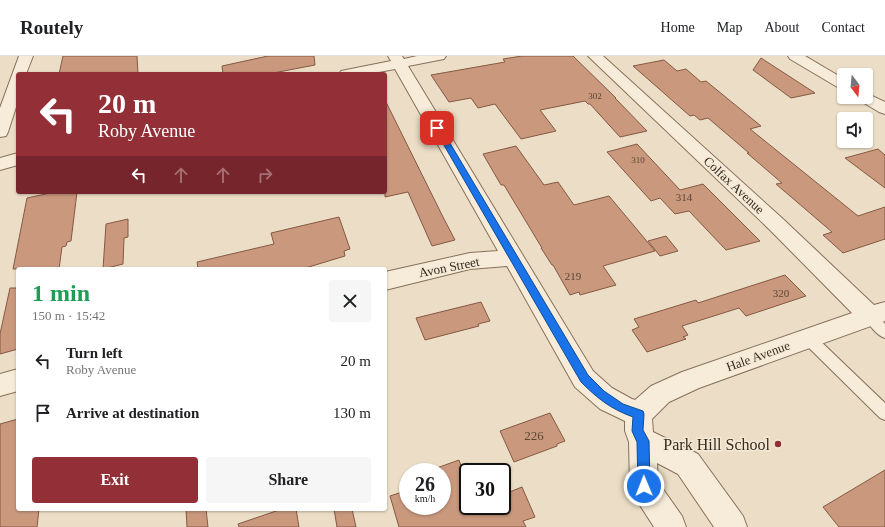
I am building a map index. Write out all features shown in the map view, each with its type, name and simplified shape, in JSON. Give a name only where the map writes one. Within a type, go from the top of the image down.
[{"type":"street","points":[[21,72],[26,56]]},
{"type":"street","points":[[353,72],[397,60],[439,56]]},
{"type":"street","name":"Colfax Avenue","points":[[596,56],[880,320]]},
{"type":"street","points":[[796,56],[837,81]]},
{"type":"street","points":[[397,60],[584,379],[600,394],[620,408],[639,414],[638,431],[643,441],[644,486],[671,527]]},
{"type":"street","points":[[0,132],[16,84]]},
{"type":"street","points":[[873,103],[885,110]]},
{"type":"street","points":[[0,164],[16,160]]},
{"type":"street","name":"Avon Street","points":[[387,281],[470,262],[513,258]]},
{"type":"street","name":"Hale Avenue","points":[[639,414],[660,394],[691,380],[808,338],[880,320]]},
{"type":"street","points":[[0,385],[16,381]]},
{"type":"street","points":[[643,441],[688,464],[732,527]]},
{"type":"lane","points":[[808,338],[885,413]]},
{"type":"building","points":[[63,56],[137,56],[138,72],[59,72]]},
{"type":"building","points":[[268,56],[314,56],[315,65],[278,72],[223,72],[222,66]]},
{"type":"building","points":[[522,56],[573,56],[647,131],[620,137],[590,104],[585,101],[540,110],[556,131],[521,139],[495,104],[478,108],[471,98],[449,102],[431,75],[505,62],[503,59]]},
{"type":"building","points":[[761,58],[815,93],[791,98],[753,70]]},
{"type":"building","points":[[664,60],[677,71],[686,69],[701,82],[706,81],[761,126],[750,129],[858,216],[885,207],[885,239],[843,253],[823,235],[832,232],[776,184],[782,183],[747,153],[749,153],[708,118],[700,120],[694,115],[690,116],[633,66]]},
{"type":"building","points":[[387,104],[455,240],[432,246],[408,192],[385,197],[385,194],[387,194]]},
{"type":"building","points":[[637,144],[680,190],[703,184],[760,241],[726,250],[689,211],[675,214],[660,198],[651,201],[607,152]]},
{"type":"building","points":[[516,146],[544,185],[558,182],[574,205],[609,196],[655,251],[603,266],[616,285],[580,295],[579,292],[570,295],[504,185],[501,185],[483,154]]},
{"type":"building","points":[[878,149],[885,155],[885,188],[845,158]]},
{"type":"building","points":[[46,194],[77,194],[71,241],[67,242],[66,246],[62,247],[59,267],[16,267],[16,269],[13,269],[27,198]]},
{"type":"building","points":[[339,217],[350,249],[344,251],[345,256],[309,267],[198,267],[197,262],[274,244],[271,233]]},
{"type":"building","points":[[128,219],[128,237],[124,238],[123,264],[103,267],[106,224]]},
{"type":"building","points":[[666,236],[678,251],[660,256],[648,241]]},
{"type":"building","points":[[785,275],[806,296],[746,316],[739,308],[682,326],[688,335],[683,337],[686,339],[647,352],[632,330],[639,327],[634,319],[696,300],[698,303]]},
{"type":"building","points":[[10,288],[16,288],[16,350],[0,354],[0,334]]},
{"type":"building","points":[[481,302],[490,321],[478,324],[479,326],[425,340],[416,318]]},
{"type":"building","points":[[550,413],[565,441],[557,444],[557,446],[514,462],[500,431]]},
{"type":"building","points":[[16,420],[16,511],[39,511],[37,527],[0,527],[0,424]]},
{"type":"building","points":[[459,460],[460,463],[459,515],[511,515],[511,491],[522,487],[535,517],[523,521],[526,527],[399,527],[390,496],[399,493],[399,515],[451,515],[451,463]]},
{"type":"building","points":[[885,470],[885,527],[839,527],[823,507]]},
{"type":"building","points":[[186,511],[206,511],[208,527],[187,527]]},
{"type":"building","points":[[276,511],[296,511],[299,527],[239,527],[238,524]]},
{"type":"building","points":[[334,511],[352,511],[356,527],[337,527]]},
{"type":"place","name":"Park Hill School","points":[[778,444]]},
{"type":"route","points":[[437,128],[584,379],[600,394],[620,408],[639,414],[638,431],[643,441],[644,486]]}]
